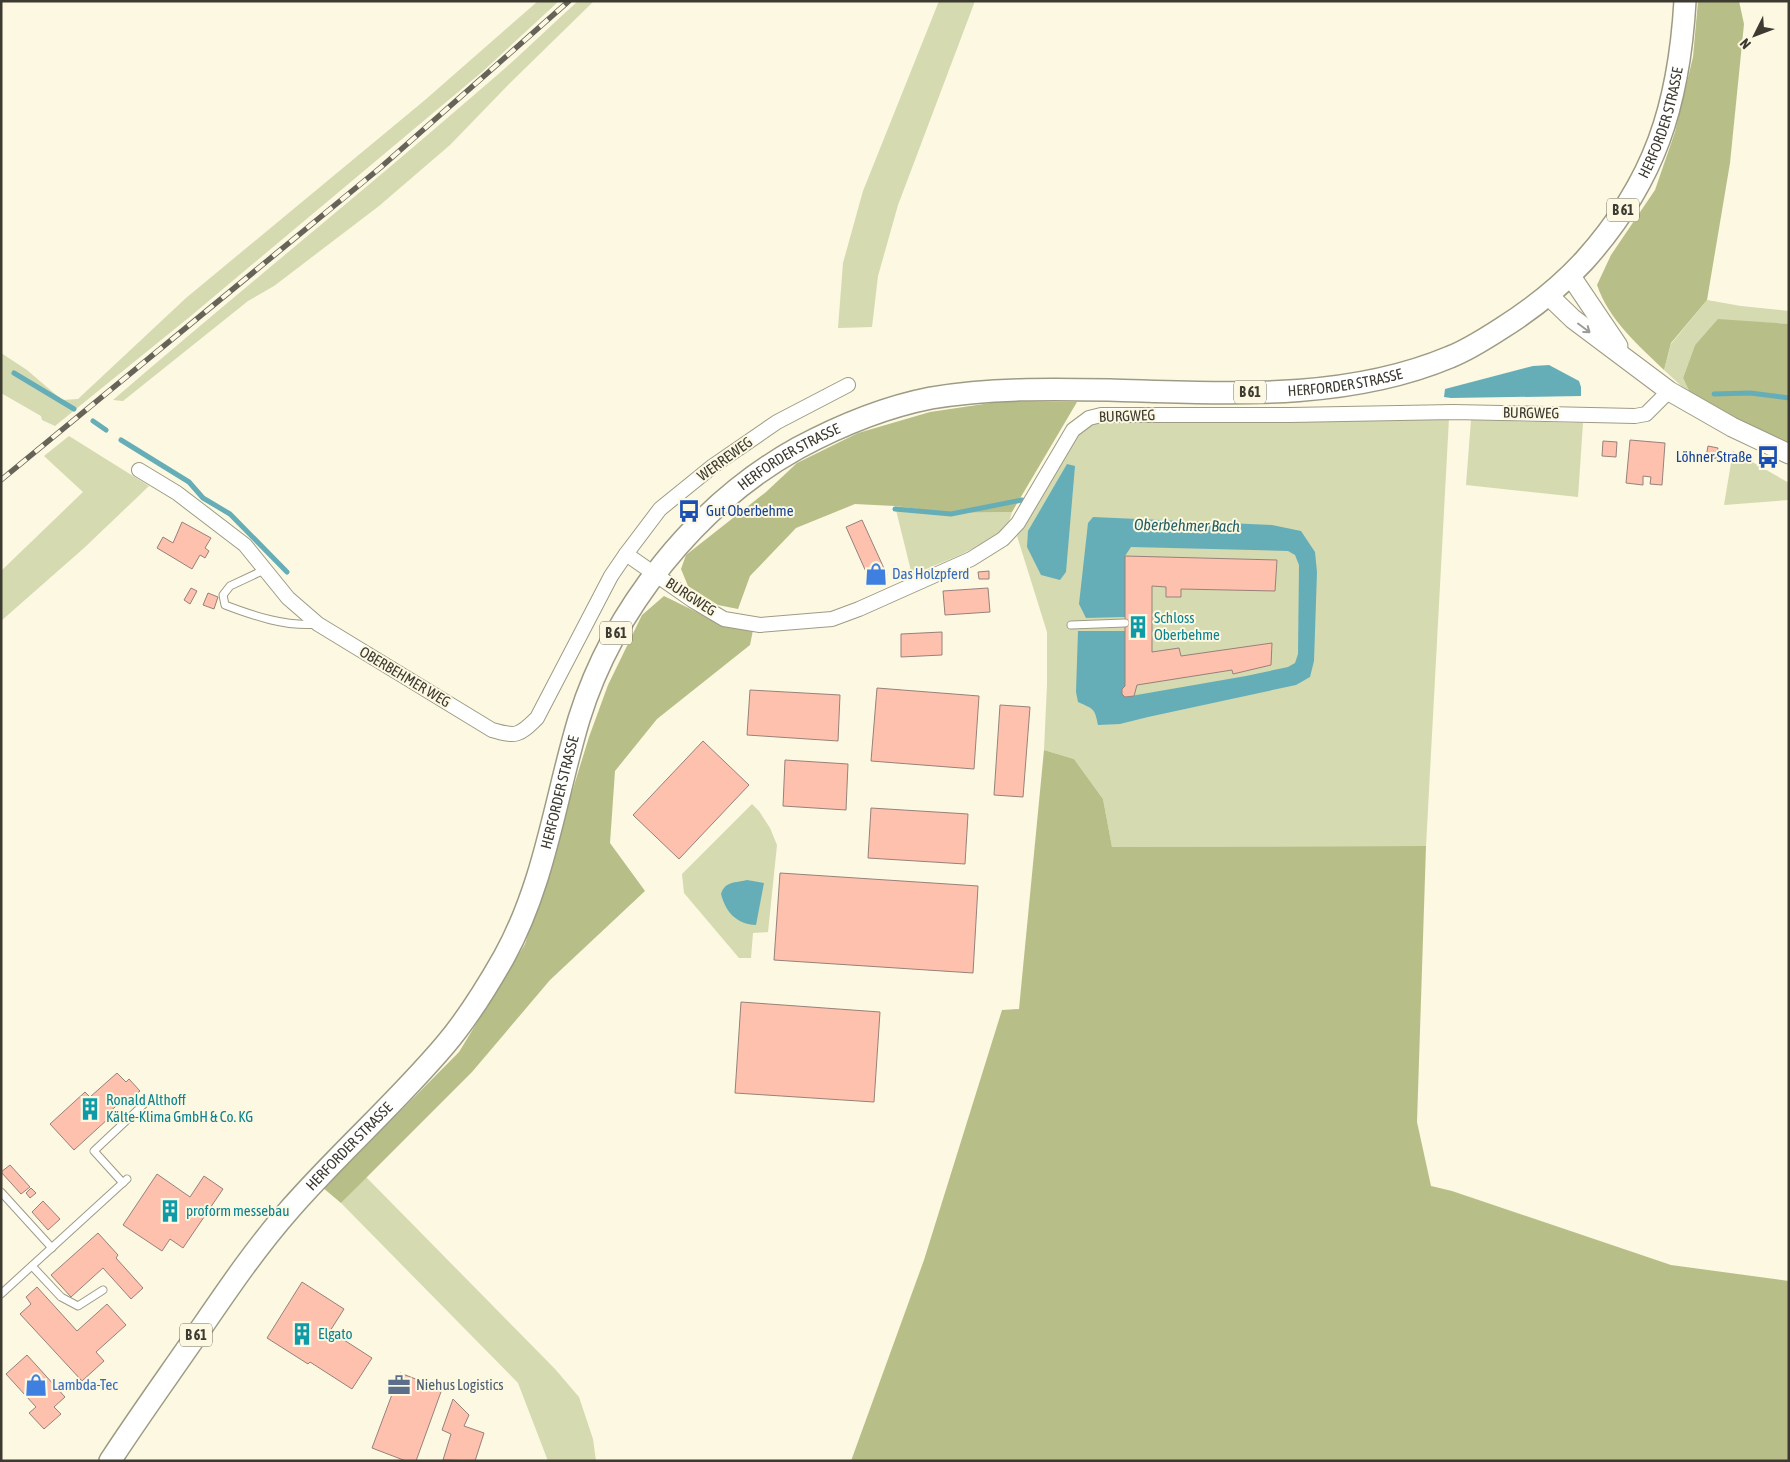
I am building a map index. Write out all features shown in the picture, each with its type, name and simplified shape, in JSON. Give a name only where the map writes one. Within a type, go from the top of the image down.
[{"type":"main road","name":"HERFORDER STRASSE","points":[[110,1461],[227,1290],[289,1210],[447,1042],[484,991],[520,926],[537,880],[580,717],[601,662],[626,616],[655,574],[670,554],[702,520],[732,494],[770,466],[796,450],[835,430],[887,410],[930,398],[1022,389],[1210,392],[1287,391],[1378,380],[1418,369],[1454,356],[1514,321],[1570,275],[1605,236],[1644,177],[1663,136],[1678,78],[1685,1]]},
{"type":"main road","points":[[1570,275],[1627,359]]},
{"type":"main road","points":[[1548,295],[1573,319],[1627,359],[1664,397],[1789,454]]},
{"type":"main road","name":"HERFORDER STRASSE","points":[[94,1461],[135,1422]]},
{"type":"street","name":"WERREWEG","points":[[626,554],[660,509],[713,466],[777,422],[848,385]]},
{"type":"street","name":"BURGWEG","points":[[655,574],[692,600],[724,619],[760,625],[832,618],[971,559],[1003,538],[1018,523],[1073,430],[1089,418],[1101,415],[1290,415],[1453,412],[1635,416],[1646,414],[1664,397]]},
{"type":"street","name":"OBERBEHMER WEG","points":[[139,470],[177,493],[245,545],[288,598],[318,624],[492,730],[509,735],[524,731],[537,718],[611,576],[626,554]]},
{"type":"street","points":[[626,554],[655,574]]},
{"type":"lane","points":[[264,570],[230,586],[223,595],[225,606],[249,614],[301,626],[318,624]]},
{"type":"lane","points":[[1071,625],[1125,623]]},
{"type":"lane","points":[[1,1294],[125,1181],[94,1151],[144,1104]]},
{"type":"lane","points":[[1,1192],[52,1248]]},
{"type":"lane","points":[[32,1266],[61,1297],[78,1306],[104,1290]]},
{"type":"green space","points":[[538,1],[559,1],[482,72],[192,315],[55,426],[42,420],[41,416],[1,393],[1,353],[27,370],[62,400],[78,399],[186,298],[425,100]]},
{"type":"green space","points":[[578,1],[594,1],[450,145],[379,206],[274,286],[248,301],[123,401],[113,400],[442,123]]},
{"type":"green space","points":[[939,1],[975,1],[898,205],[878,276],[872,327],[838,328],[843,263],[863,191]]},
{"type":"green space","points":[[1698,1],[1739,1],[1744,24],[1730,163],[1707,300],[1671,343],[1664,370],[1617,321],[1602,298],[1597,285],[1611,255],[1655,190],[1675,132],[1693,57]]},
{"type":"green space","points":[[1707,300],[1789,311],[1789,324],[1718,320],[1695,345],[1683,378],[1691,395],[1664,370],[1671,344]]},
{"type":"green space","points":[[1718,319],[1789,324],[1789,444],[1725,416],[1691,395],[1683,378],[1695,345]]},
{"type":"green space","points":[[1004,401],[1077,402],[1012,512],[950,513],[895,506],[855,504],[796,528],[750,576],[738,609],[718,605],[688,586],[681,569],[686,555],[766,492],[797,463],[858,433],[930,412]]},
{"type":"green space","points":[[1449,418],[1426,846],[1112,847],[1103,799],[1074,759],[1044,750],[1047,632],[1017,536],[1075,437],[1085,428],[1095,423],[1118,421]]},
{"type":"green space","points":[[1471,420],[1583,423],[1578,497],[1466,485]]},
{"type":"green space","points":[[69,436],[149,486],[84,548],[1,621],[1,571],[83,492],[44,456]]},
{"type":"green space","points":[[1733,451],[1789,483],[1789,500],[1724,505]]},
{"type":"green space","points":[[895,506],[950,513],[1012,512],[1008,523],[990,539],[912,575]]},
{"type":"green space","points":[[664,596],[723,625],[753,630],[750,645],[657,719],[615,771],[610,843],[645,891],[550,980],[472,1072],[341,1203],[322,1187],[344,1168],[459,1052],[525,944],[589,737],[608,685],[642,615]]},
{"type":"green space","points":[[1044,750],[1074,759],[1103,799],[1112,847],[1426,846],[1417,1122],[1431,1186],[1452,1191],[1671,1265],[1789,1281],[1789,1461],[851,1461],[924,1260],[1002,1010],[1019,1009]]},
{"type":"green space","points":[[752,804],[770,828],[777,845],[768,932],[753,933],[751,958],[739,958],[684,893],[682,874]]},
{"type":"green space","points":[[366,1177],[555,1369],[579,1397],[593,1439],[596,1461],[548,1461],[518,1383],[341,1203]]},
{"type":"water","points":[[1549,365],[1579,381],[1581,396],[1444,397],[1445,389],[1533,366]]},
{"type":"water","points":[[1067,464],[1075,466],[1066,572],[1060,580],[1041,575],[1027,547],[1028,531]]},
{"type":"water","points":[[1093,517],[1272,525],[1301,531],[1315,552],[1317,572],[1314,661],[1310,677],[1296,685],[1120,724],[1098,725],[1096,715],[1092,710],[1078,702],[1076,692],[1078,631],[1125,631],[1125,686],[1122,694],[1125,697],[1288,667],[1295,663],[1298,654],[1299,565],[1295,555],[1288,551],[1131,547],[1125,556],[1125,617],[1086,618],[1079,604],[1088,523]]},
{"type":"water","points":[[747,880],[764,883],[756,925],[743,922],[733,916],[726,907],[721,894],[728,885]]},
{"type":"building","points":[[1630,440],[1665,443],[1662,485],[1650,484],[1651,477],[1643,476],[1643,485],[1626,483]]},
{"type":"building","points":[[1603,441],[1617,442],[1616,457],[1602,456]]},
{"type":"building","points":[[1708,446],[1718,448],[1716,459],[1706,457]]},
{"type":"building","points":[[862,520],[887,575],[871,583],[846,527]]},
{"type":"building","points":[[182,522],[211,538],[205,548],[209,551],[205,558],[200,555],[192,569],[157,548],[163,537],[173,543]]},
{"type":"building","name":"Schloss Oberbehme","points":[[1125,556],[1277,560],[1275,591],[1181,589],[1181,597],[1166,597],[1166,587],[1152,586],[1152,652],[1179,648],[1181,656],[1272,643],[1271,665],[1233,674],[1232,670],[1137,685],[1134,696],[1125,697],[1122,694],[1122,689],[1125,686]]},
{"type":"building","points":[[989,571],[989,579],[979,579],[978,572]]},
{"type":"building","points":[[191,588],[197,591],[190,604],[184,600]]},
{"type":"building","points":[[988,588],[990,612],[945,615],[943,591]]},
{"type":"building","points":[[208,593],[218,597],[214,609],[203,605]]},
{"type":"building","points":[[942,632],[942,655],[901,657],[901,634]]},
{"type":"building","points":[[877,688],[979,696],[974,769],[871,761]]},
{"type":"building","points":[[750,690],[840,695],[838,741],[747,735]]},
{"type":"building","points":[[1000,705],[1030,707],[1023,797],[994,795]]},
{"type":"building","points":[[703,741],[749,785],[679,859],[633,815]]},
{"type":"building","points":[[785,760],[848,764],[846,810],[783,806]]},
{"type":"building","points":[[871,808],[968,814],[965,864],[868,858]]},
{"type":"building","points":[[780,873],[978,886],[973,973],[774,960]]},
{"type":"building","points":[[741,1002],[880,1012],[874,1102],[735,1093]]},
{"type":"building","name":"Ronald Althoff Kälte-Klima GmbH & Co. KG","points":[[117,1073],[126,1082],[129,1079],[140,1091],[127,1102],[124,1099],[106,1115],[109,1118],[74,1150],[50,1124],[85,1092],[90,1097]]},
{"type":"building","points":[[10,1165],[30,1187],[21,1194],[1,1172]]},
{"type":"building","name":"proform messebau","points":[[157,1174],[190,1197],[204,1176],[223,1189],[183,1248],[170,1239],[162,1251],[123,1225]]},
{"type":"building","points":[[31,1188],[36,1193],[30,1198],[26,1193]]},
{"type":"building","points":[[43,1201],[60,1219],[48,1230],[32,1212]]},
{"type":"building","points":[[98,1233],[118,1255],[116,1258],[143,1288],[131,1299],[103,1268],[71,1297],[51,1275]]},
{"type":"building","name":"Elgato","points":[[302,1282],[344,1309],[330,1331],[372,1358],[352,1389],[310,1362],[308,1364],[267,1338]]},
{"type":"building","points":[[37,1287],[77,1331],[107,1304],[126,1325],[96,1352],[104,1361],[82,1381],[20,1314],[31,1304],[26,1297]]},
{"type":"building","name":"Lambda-Tec","points":[[27,1355],[65,1397],[54,1407],[61,1414],[44,1429],[29,1413],[36,1407],[6,1374]]},
{"type":"building","points":[[400,1373],[442,1389],[416,1461],[406,1461],[372,1448]]},
{"type":"building","points":[[453,1399],[469,1415],[464,1426],[484,1433],[475,1461],[443,1460],[451,1434],[442,1430]]},
{"type":"waterway","name":"Oberbehmer Bach","points":[[14,373],[74,409]]},
{"type":"waterway","name":"Oberbehmer Bach","points":[[1714,394],[1750,393],[1789,398]]},
{"type":"waterway","name":"Oberbehmer Bach","points":[[93,421],[106,430]]},
{"type":"waterway","name":"Oberbehmer Bach","points":[[121,440],[189,482],[203,498],[230,514],[287,572]]},
{"type":"waterway","name":"Oberbehmer Bach","points":[[895,509],[951,514],[1022,500]]},
{"type":"railway","points":[[1,480],[380,168],[569,1]]},
{"type":"place","name":"Löhner Straße","points":[[1768,457]]},
{"type":"place","name":"Gut Oberbehme","points":[[689,511]]},
{"type":"place","name":"Das Holzpferd","points":[[876,574]]},
{"type":"place","name":"Schloss Oberbehme","points":[[1138,627]]},
{"type":"place","name":"Ronald Althoff Kälte-Klima GmbH & Co. KG","points":[[90,1109]]},
{"type":"place","name":"proform messebau","points":[[170,1211]]},
{"type":"place","name":"Elgato","points":[[302,1334]]},
{"type":"place","name":"Lambda-Tec","points":[[36,1385]]},
{"type":"place","name":"Niehus Logistics","points":[[399,1385]]}]
